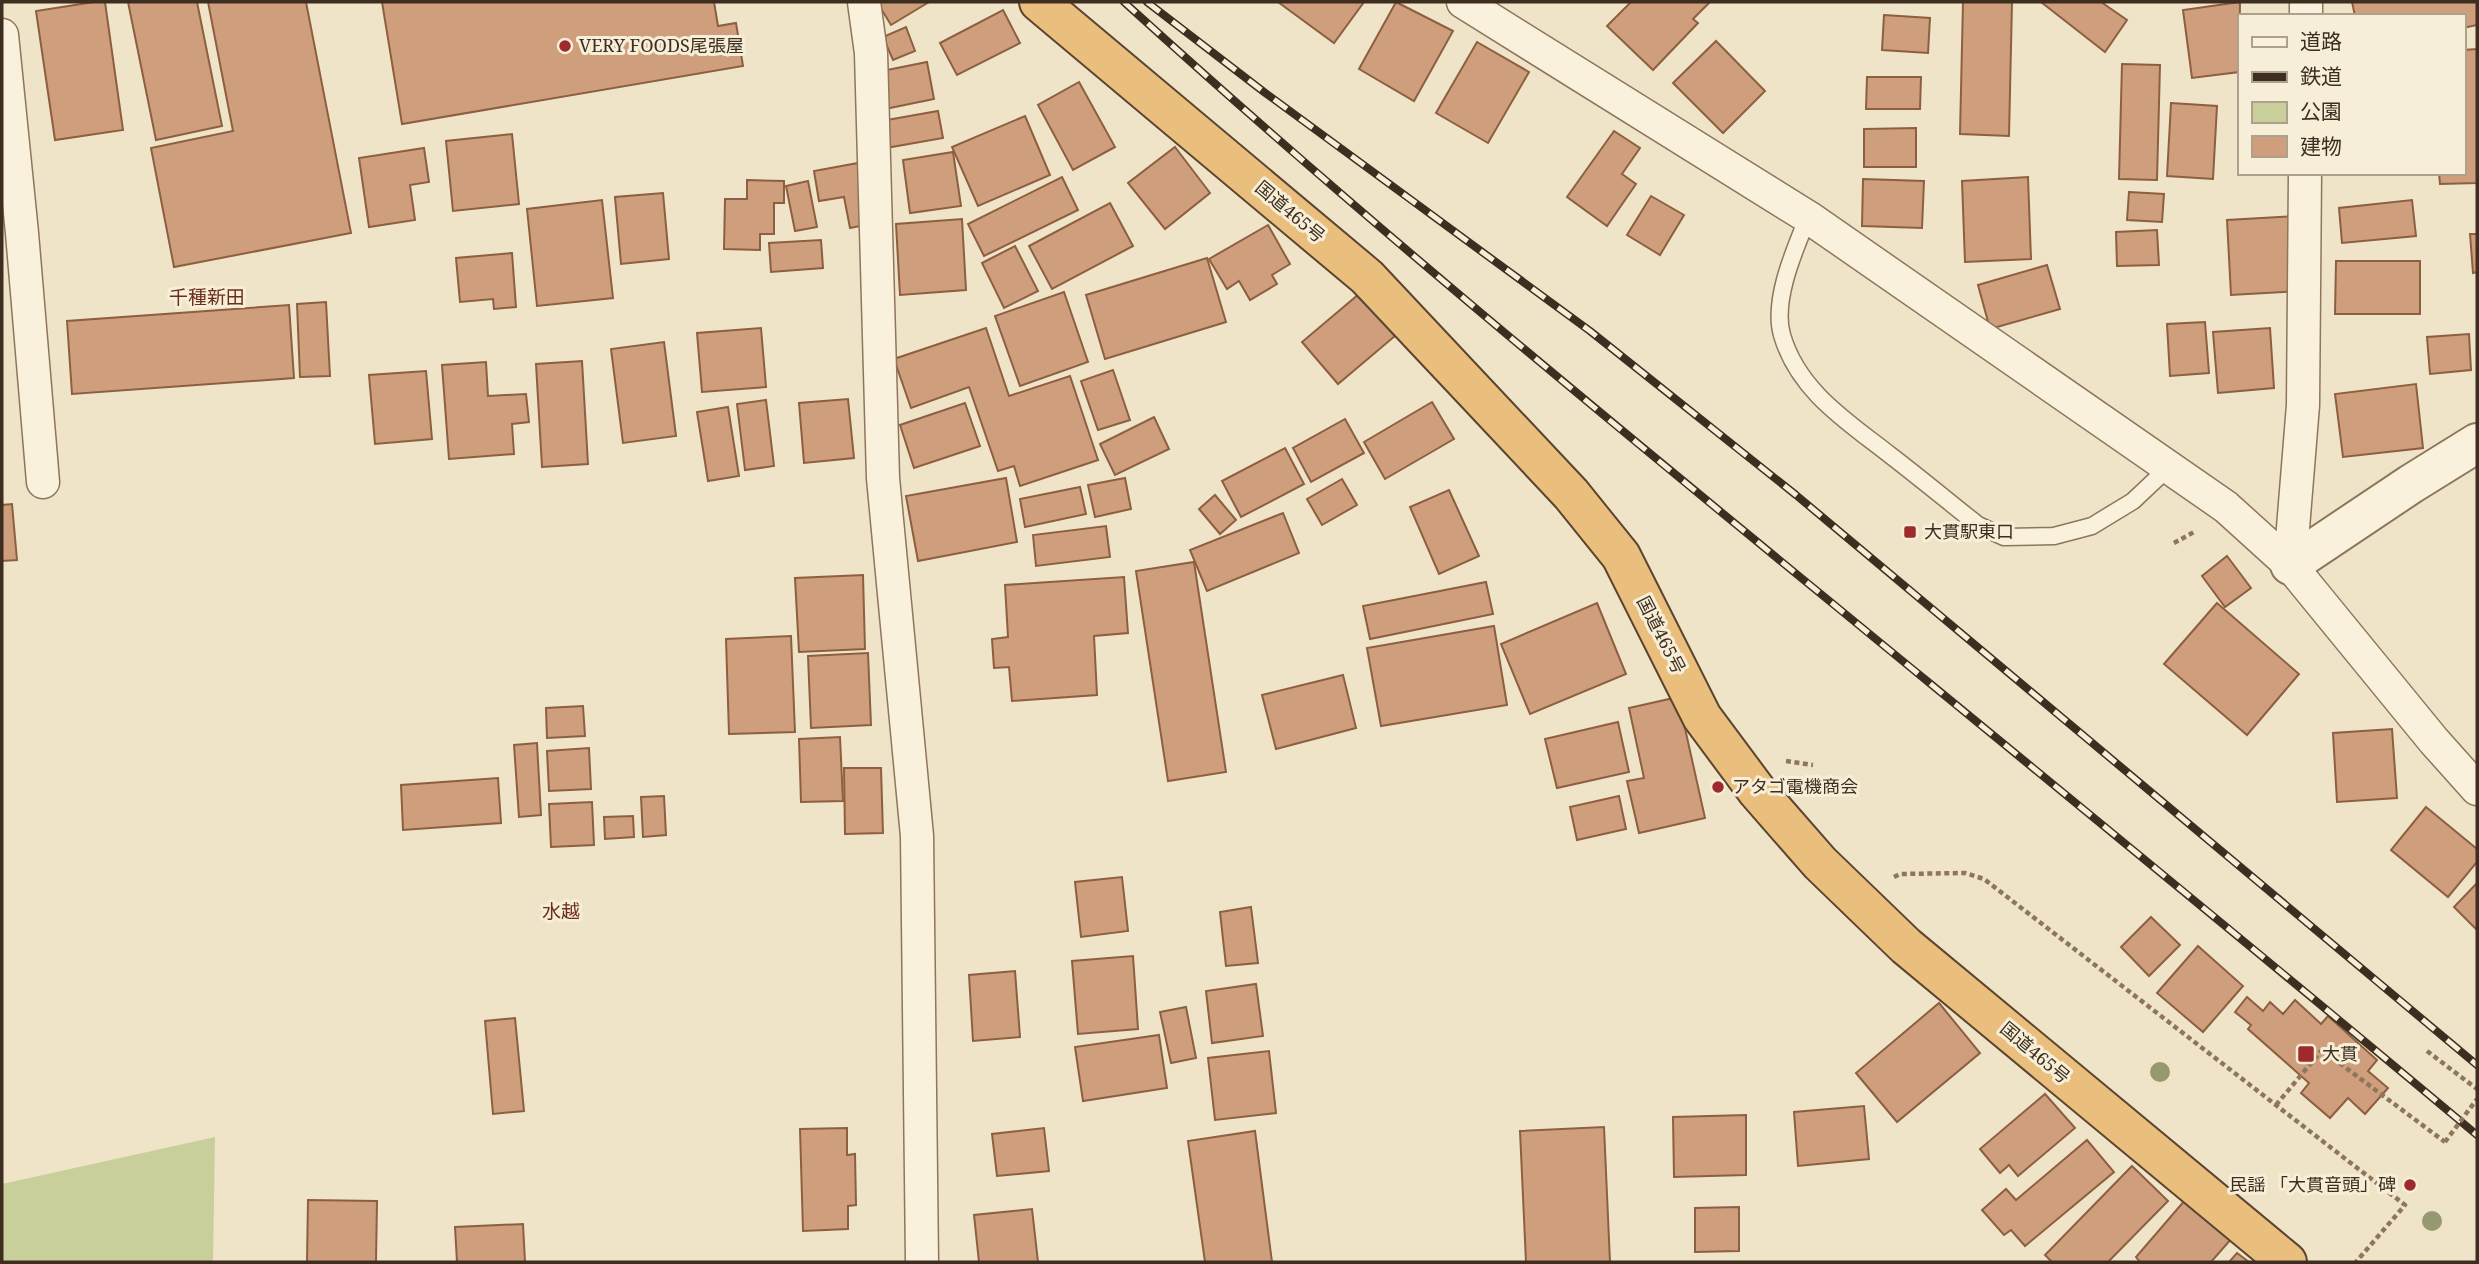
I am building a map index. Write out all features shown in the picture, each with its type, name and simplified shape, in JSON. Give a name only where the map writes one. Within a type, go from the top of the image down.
[{"type":"highway","name":"国道465号","points":[[1039,2],[1367,276],[1571,494],[1621,556],[1702,717],[1757,791],[1820,863],[1906,946],[2287,1262]]},
{"type":"street","points":[[864,2],[872,53],[883,478],[917,836],[922,1262]]},
{"type":"street","points":[[1463,2],[1808,217],[2226,507],[2290,565],[2434,741],[2477,789]]},
{"type":"street","points":[[2,35],[12,235],[43,482]]},
{"type":"street","points":[[2290,565],[2304,405],[2305,175]]},
{"type":"street","points":[[2290,565],[2477,443]]},
{"type":"lane","points":[[1808,217],[1788,267],[1782,303],[1782,334],[1800,375],[1824,403],[1978,525],[2004,537],[2054,536],[2092,526],[2133,501],[2169,467]]},
{"type":"path","points":[[2174,543],[2201,528]]},
{"type":"path","points":[[1776,760],[1813,765]]},
{"type":"path","points":[[1888,879],[1900,874],[1965,873],[1984,879],[2405,1205],[2356,1262]]},
{"type":"path","points":[[2276,1105],[2322,1050],[2445,1142],[2477,1099]]},
{"type":"path","points":[[2427,1051],[2477,1088]]},
{"type":"green space","points":[[215,1137],[213,1262],[2,1262],[2,1184]]},
{"type":"building","points":[[105,2],[123,130],[55,140],[36,11]]},
{"type":"building","points":[[128,2],[197,2],[222,126],[156,140]]},
{"type":"building","points":[[208,2],[306,2],[351,233],[174,267],[151,148],[233,131]]},
{"type":"building","name":"VERY FOODS尾張屋","points":[[382,2],[714,2],[718,26],[736,23],[743,66],[402,124]]},
{"type":"building","points":[[877,2],[929,2],[891,25]]},
{"type":"building","points":[[1278,2],[1364,2],[1334,43]]},
{"type":"building","points":[[1396,2],[1453,31],[1414,101],[1359,69]]},
{"type":"building","points":[[1631,2],[1710,2],[1693,19],[1698,23],[1653,70],[1607,26]]},
{"type":"building","points":[[1963,2],[2012,2],[2009,136],[1960,134]]},
{"type":"building","points":[[2041,2],[2101,2],[2127,20],[2105,52]]},
{"type":"building","points":[[2240,2],[2238,72],[2192,78],[2183,10]]},
{"type":"building","points":[[2352,2],[2477,2],[2477,25],[2465,28],[2465,14],[2355,14]]},
{"type":"building","points":[[1003,10],[1020,43],[957,75],[940,43]]},
{"type":"building","points":[[1884,15],[1930,18],[1928,53],[1882,50]]},
{"type":"building","points":[[906,27],[915,51],[893,60],[883,37]]},
{"type":"building","points":[[1716,41],[1765,91],[1723,133],[1673,83]]},
{"type":"building","points":[[1477,42],[1529,72],[1488,143],[1436,113]]},
{"type":"building","points":[[2477,49],[2477,183],[2440,184],[2439,175],[2465,175],[2465,50]]},
{"type":"building","points":[[927,62],[934,99],[885,109],[877,72]]},
{"type":"building","points":[[2122,64],[2160,65],[2157,180],[2119,179]]},
{"type":"building","points":[[1867,77],[1921,77],[1920,109],[1866,109]]},
{"type":"building","points":[[1079,82],[1115,147],[1073,170],[1038,105]]},
{"type":"building","points":[[2171,103],[2217,106],[2213,179],[2167,176]]},
{"type":"building","points":[[938,111],[943,138],[886,148],[881,121]]},
{"type":"building","points":[[1025,116],[1050,175],[978,206],[952,147]]},
{"type":"building","points":[[1916,128],[1916,167],[1864,167],[1864,129]]},
{"type":"building","points":[[1614,131],[1640,148],[1622,174],[1636,184],[1607,226],[1567,197]]},
{"type":"building","points":[[512,134],[519,204],[453,211],[446,141]]},
{"type":"building","points":[[1175,147],[1210,193],[1165,229],[1128,183]]},
{"type":"building","points":[[424,148],[429,182],[410,185],[415,220],[369,227],[359,158]]},
{"type":"building","points":[[953,152],[961,206],[910,213],[903,160]]},
{"type":"building","points":[[858,163],[870,224],[850,228],[844,197],[819,201],[814,171]]},
{"type":"building","points":[[1062,177],[1078,210],[984,256],[968,224]]},
{"type":"building","points":[[2028,177],[2031,259],[1965,262],[1962,181]]},
{"type":"building","points":[[1863,179],[1924,181],[1922,228],[1862,226]]},
{"type":"building","points":[[747,180],[784,181],[784,203],[774,203],[774,234],[760,234],[760,250],[724,249],[725,199],[747,199]]},
{"type":"building","points":[[808,181],[817,227],[795,231],[786,186]]},
{"type":"building","points":[[2129,192],[2164,194],[2162,222],[2127,220]]},
{"type":"building","points":[[663,193],[669,259],[621,264],[615,197]]},
{"type":"building","points":[[1651,196],[1684,215],[1660,255],[1627,235]]},
{"type":"building","points":[[602,200],[613,298],[537,306],[527,209]]},
{"type":"building","points":[[2412,200],[2416,236],[2342,243],[2339,208]]},
{"type":"building","points":[[1110,203],[1133,246],[1052,289],[1029,246]]},
{"type":"building","points":[[2295,216],[2299,291],[2231,295],[2227,220]]},
{"type":"building","points":[[962,219],[966,290],[900,295],[896,224]]},
{"type":"building","points":[[1268,225],[1290,264],[1272,275],[1277,284],[1250,300],[1239,281],[1227,289],[1209,259]]},
{"type":"building","points":[[2157,230],[2159,265],[2117,266],[2116,232]]},
{"type":"building","points":[[2470,234],[2477,234],[2477,272],[2473,273]]},
{"type":"building","points":[[821,240],[823,268],[771,272],[769,243]]},
{"type":"building","points":[[1015,246],[1038,291],[1004,308],[982,263]]},
{"type":"building","points":[[512,253],[516,307],[494,309],[493,299],[460,302],[456,258]]},
{"type":"building","points":[[1207,258],[1226,322],[1105,359],[1086,295]]},
{"type":"building","points":[[2336,261],[2420,261],[2420,314],[2335,314]]},
{"type":"building","points":[[2047,265],[2060,309],[1990,329],[1978,285]]},
{"type":"building","points":[[1064,292],[1088,362],[1020,386],[995,316]]},
{"type":"building","points":[[1359,294],[1395,336],[1338,384],[1302,342]]},
{"type":"building","points":[[326,302],[330,376],[300,377],[297,304]]},
{"type":"building","points":[[289,305],[294,378],[72,394],[67,321]]},
{"type":"building","points":[[2205,322],[2209,373],[2170,376],[2167,324]]},
{"type":"building","points":[[761,328],[766,387],[702,392],[697,333]]},
{"type":"building","points":[[986,328],[1009,396],[1070,376],[1098,460],[1020,486],[1014,466],[998,471],[969,387],[911,408],[894,359]]},
{"type":"building","points":[[2270,328],[2274,388],[2218,393],[2213,332]]},
{"type":"building","points":[[2469,334],[2471,370],[2430,374],[2427,337]]},
{"type":"building","points":[[664,342],[676,436],[623,443],[611,349]]},
{"type":"building","points":[[582,361],[588,464],[542,467],[536,364]]},
{"type":"building","points":[[486,362],[488,396],[526,394],[529,422],[512,424],[514,454],[449,459],[442,365]]},
{"type":"building","points":[[1113,370],[1130,420],[1098,430],[1081,381]]},
{"type":"building","points":[[426,371],[432,439],[375,444],[369,375]]},
{"type":"building","points":[[2416,384],[2423,448],[2343,457],[2335,394]]},
{"type":"building","points":[[848,399],[854,458],[804,463],[799,403]]},
{"type":"building","points":[[766,400],[774,466],[745,470],[737,404]]},
{"type":"building","points":[[1432,402],[1454,439],[1385,479],[1364,442]]},
{"type":"building","points":[[965,403],[980,446],[914,468],[900,425]]},
{"type":"building","points":[[728,407],[739,476],[708,481],[697,412]]},
{"type":"building","points":[[1154,417],[1169,449],[1115,475],[1100,444]]},
{"type":"building","points":[[1345,419],[1364,453],[1311,482],[1293,448]]},
{"type":"building","points":[[1285,448],[1304,484],[1241,517],[1222,481]]},
{"type":"building","points":[[1006,478],[1017,542],[918,561],[906,496]]},
{"type":"building","points":[[1125,478],[1131,509],[1095,517],[1088,485]]},
{"type":"building","points":[[1342,479],[1357,505],[1322,525],[1307,499]]},
{"type":"building","points":[[1080,487],[1086,514],[1025,527],[1020,499]]},
{"type":"building","points":[[1449,490],[1479,556],[1439,574],[1410,507]]},
{"type":"building","points":[[1215,495],[1236,520],[1220,534],[1199,509]]},
{"type":"building","points":[[12,504],[17,560],[2,561],[2,505]]},
{"type":"building","points":[[1283,513],[1299,553],[1207,591],[1190,550]]},
{"type":"building","points":[[1106,526],[1110,557],[1036,566],[1033,535]]},
{"type":"building","points":[[2227,556],[2251,588],[2225,607],[2202,576]]},
{"type":"building","points":[[1194,562],[1226,772],[1168,781],[1136,571]]},
{"type":"building","points":[[863,575],[865,649],[799,652],[795,578]]},
{"type":"building","points":[[1124,577],[1128,633],[1094,636],[1097,695],[1012,701],[1009,667],[994,668],[992,639],[1008,637],[1005,585]]},
{"type":"building","points":[[1486,582],[1493,614],[1370,639],[1363,606]]},
{"type":"building","points":[[1597,603],[1626,674],[1530,714],[1501,644]]},
{"type":"building","points":[[2217,603],[2299,674],[2247,735],[2164,664]]},
{"type":"building","points":[[1494,626],[1507,705],[1381,726],[1367,648]]},
{"type":"building","points":[[791,636],[795,732],[729,734],[726,639]]},
{"type":"building","points":[[868,653],[871,725],[811,728],[808,656]]},
{"type":"building","points":[[1343,675],[1356,728],[1276,749],[1262,695]]},
{"type":"building","points":[[1678,697],[1705,818],[1639,833],[1627,781],[1644,778],[1629,708]]},
{"type":"building","points":[[583,706],[585,736],[547,738],[546,708]]},
{"type":"building","points":[[1618,722],[1629,772],[1557,788],[1545,739]]},
{"type":"building","points":[[2392,729],[2397,798],[2337,802],[2333,733]]},
{"type":"building","points":[[840,737],[843,801],[801,802],[799,739]]},
{"type":"building","points":[[537,743],[541,815],[519,817],[514,745]]},
{"type":"building","points":[[589,748],[591,789],[549,791],[547,751]]},
{"type":"building","points":[[844,768],[881,768],[883,833],[845,834]]},
{"type":"building","points":[[498,778],[501,823],[403,830],[401,785]]},
{"type":"building","points":[[664,796],[666,835],[643,837],[641,797]]},
{"type":"building","points":[[1619,796],[1626,829],[1577,840],[1570,807]]},
{"type":"building","points":[[592,802],[594,845],[551,847],[549,804]]},
{"type":"building","points":[[2426,807],[2477,849],[2477,862],[2448,897],[2391,850]]},
{"type":"building","points":[[633,816],[634,837],[605,839],[604,817]]},
{"type":"building","points":[[1122,877],[1128,931],[1081,937],[1075,882]]},
{"type":"building","points":[[2477,883],[2477,930],[2454,907]]},
{"type":"building","points":[[1251,907],[1258,963],[1226,966],[1220,912]]},
{"type":"building","points":[[2151,917],[2180,945],[2149,976],[2121,947]]},
{"type":"building","points":[[2198,946],[2243,986],[2203,1032],[2157,993]]},
{"type":"building","points":[[1133,956],[1138,1029],[1078,1034],[1072,961]]},
{"type":"building","points":[[1015,971],[1020,1037],[973,1041],[969,975]]},
{"type":"building","points":[[1256,984],[1263,1036],[1212,1043],[1206,991]]},
{"type":"building","points":[[2247,997],[2263,1011],[2270,1002],[2283,1014],[2295,1000],[2321,1024],[2328,1016],[2377,1060],[2368,1071],[2388,1088],[2365,1114],[2348,1098],[2330,1118],[2301,1093],[2309,1083],[2248,1029],[2251,1025],[2235,1012]]},
{"type":"building","points":[[1939,1003],[1980,1053],[1897,1122],[1856,1073]]},
{"type":"building","points":[[1186,1007],[1196,1058],[1171,1063],[1160,1012]]},
{"type":"building","points":[[515,1018],[524,1111],[493,1114],[485,1021]]},
{"type":"building","points":[[1159,1035],[1167,1088],[1083,1101],[1075,1047]]},
{"type":"building","points":[[1269,1051],[1276,1113],[1215,1120],[1208,1058]]},
{"type":"building","points":[[2045,1094],[2075,1128],[2018,1176],[2009,1165],[2000,1173],[1980,1149]]},
{"type":"building","points":[[1864,1106],[1869,1159],[1798,1166],[1794,1112]]},
{"type":"building","points":[[1746,1115],[1746,1175],[1674,1177],[1673,1117]]},
{"type":"building","points":[[1604,1127],[1610,1262],[1526,1262],[1520,1131]]},
{"type":"building","points":[[847,1128],[847,1155],[855,1154],[856,1205],[848,1206],[848,1229],[803,1231],[800,1129]]},
{"type":"building","points":[[1044,1128],[1049,1171],[997,1176],[992,1134]]},
{"type":"building","points":[[1255,1131],[1272,1262],[1205,1262],[1188,1141]]},
{"type":"building","points":[[2087,1140],[2114,1172],[2025,1246],[2011,1230],[2004,1235],[1982,1210],[2006,1189],[2016,1200]]},
{"type":"building","points":[[2132,1166],[2168,1201],[2108,1262],[2052,1262],[2045,1255]]},
{"type":"building","points":[[2186,1199],[2232,1238],[2211,1262],[2140,1262],[2136,1257]]},
{"type":"building","points":[[308,1200],[377,1201],[376,1262],[307,1262]]},
{"type":"building","points":[[1739,1207],[1739,1251],[1695,1252],[1695,1208]]},
{"type":"building","points":[[1032,1209],[1038,1262],[979,1262],[974,1215]]},
{"type":"building","points":[[523,1224],[525,1262],[457,1262],[455,1227]]},
{"type":"building","points":[[2237,1253],[2249,1262],[2229,1262]]},
{"type":"railway","points":[[1124,2],[1297,155],[1560,379],[2477,1135]]},
{"type":"railway","points":[[1147,2],[1264,92],[1590,331],[1796,495],[2477,1065]]},
{"type":"place","name":"VERY FOODS尾張屋","points":[[565,46]]},
{"type":"place","name":"大貫駅東口","points":[[1910,532]]},
{"type":"place","name":"アタゴ電機商会","points":[[1718,787]]},
{"type":"place","name":"大貫","points":[[2306,1054]]},
{"type":"place","name":"民謡 「大貫音頭」碑","points":[[2410,1185]]},
{"type":"district","name":"千種新田","points":[[207,297]]},
{"type":"district","name":"水越","points":[[561,911]]}]
